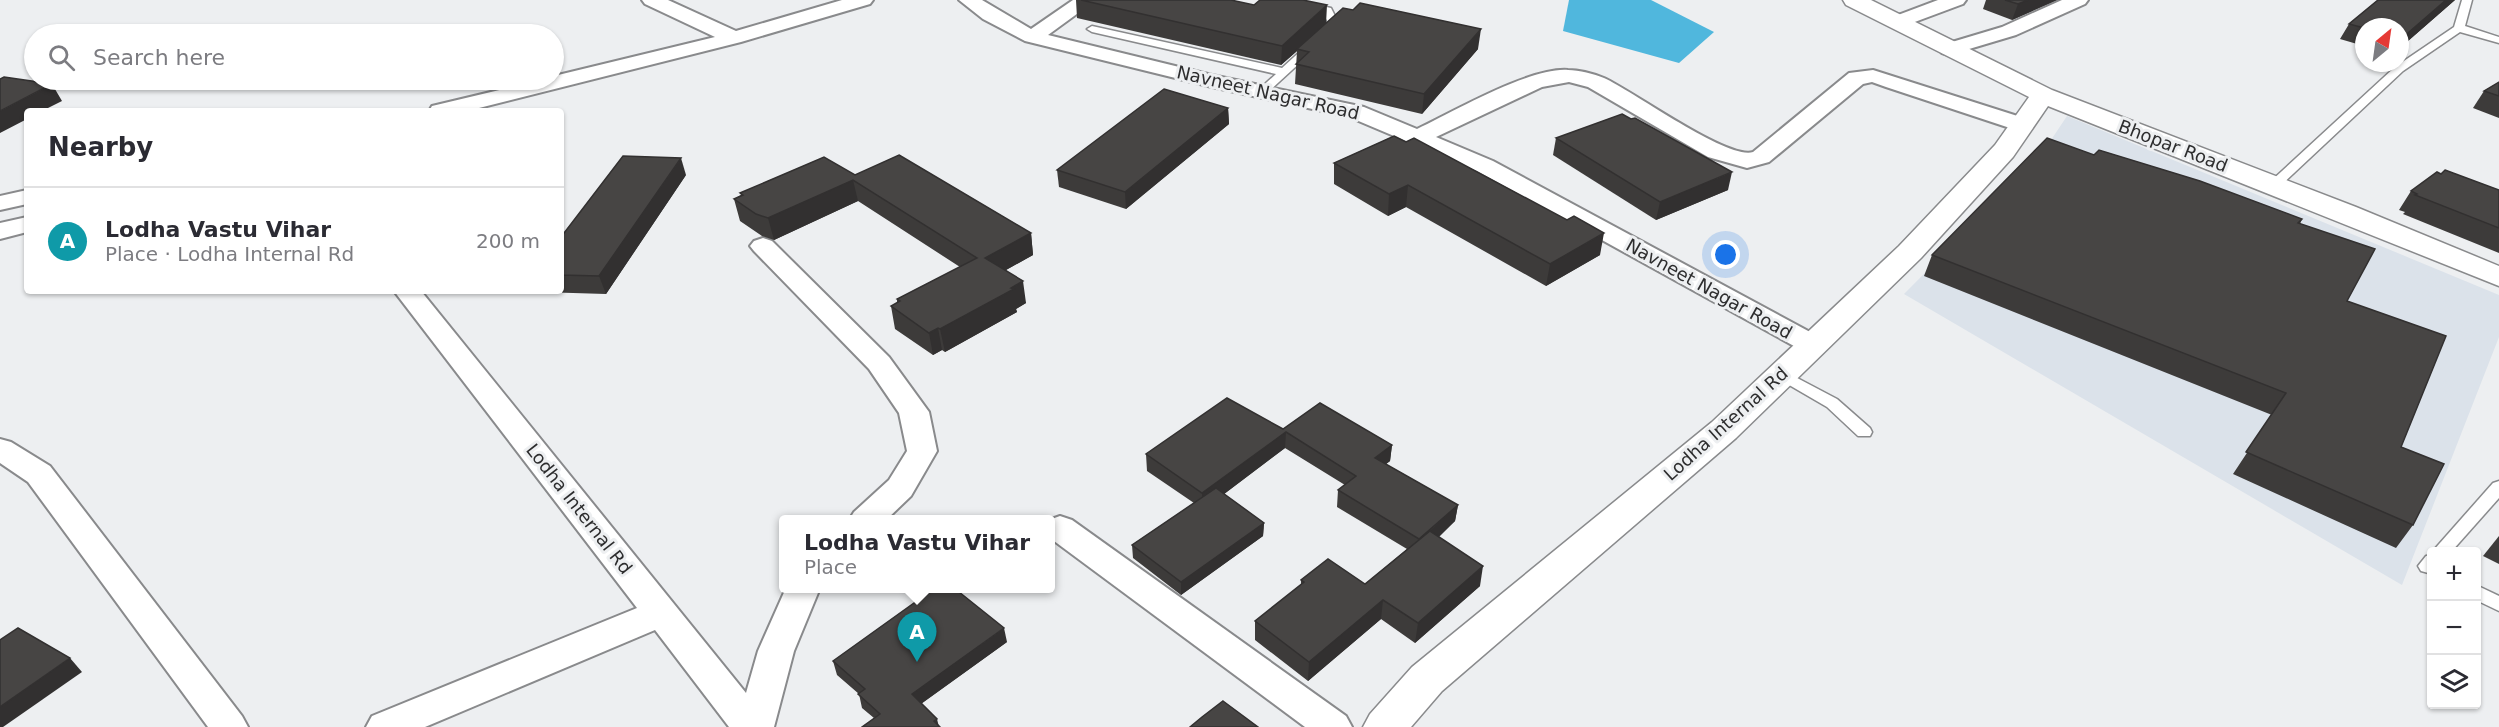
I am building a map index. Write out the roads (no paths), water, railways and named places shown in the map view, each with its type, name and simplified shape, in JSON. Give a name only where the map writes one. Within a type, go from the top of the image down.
[{"type":"street","points":[[652,0],[734,38]]},
{"type":"street","points":[[564,80],[734,38],[863,0]]},
{"type":"street","name":"Navneet Nagar Road","points":[[969,0],[990,15],[1032,37],[1356,112],[1485,166],[1813,345]]},
{"type":"street","points":[[1032,37],[1086,0]]},
{"type":"street","name":"Bhopar Road","points":[[1854,0],[1949,50],[2043,95],[2274,185],[2499,277]]},
{"type":"street","points":[[1897,22],[1956,0]]},
{"type":"street","points":[[1949,50],[2009,31],[2078,0]]},
{"type":"street","points":[[1417,138],[1534,82],[1551,77],[1569,76],[1595,82],[1716,152],[1747,161],[1761,157],[1857,78],[1873,76],[2022,125]]},
{"type":"street","points":[[452,108],[525,90]]},
{"type":"street","name":"Lodha Internal Rd","points":[[1385,727],[1427,679],[1724,430],[1782,375],[1910,252],[2004,151],[2043,95]]},
{"type":"street","points":[[0,203],[24,198]]},
{"type":"street","points":[[0,231],[24,225]]},
{"type":"street","points":[[763,246],[879,363],[914,412],[922,451],[900,488],[870,515]]},
{"type":"street","name":"Lodha Internal Rd","points":[[408,294],[753,727]]},
{"type":"street","points":[[0,449],[39,474],[229,727]]},
{"type":"street","points":[[1060,528],[1333,727]]},
{"type":"street","name":"Lodha Internal Rd","points":[[753,727],[776,651],[801,593]]},
{"type":"street","points":[[385,727],[661,613]]},
{"type":"lane","points":[[1262,92],[1335,26],[1327,10],[1279,0]]},
{"type":"lane","points":[[2274,185],[2399,69],[2459,28],[2467,0]]},
{"type":"lane","points":[[2459,28],[2499,40]]},
{"type":"lane","points":[[1092,29],[1284,72]]},
{"type":"lane","points":[[1782,375],[1832,403],[1864,432]]},
{"type":"lane","points":[[2445,547],[2499,487]]},
{"type":"lane","points":[[2481,595],[2499,604]]},
{"type":"water","points":[[1569,0],[1651,0],[1714,32],[1679,63],[1563,31]]},
{"type":"place","name":"Lodha Vastu Vihar","points":[[917,662]]}]
